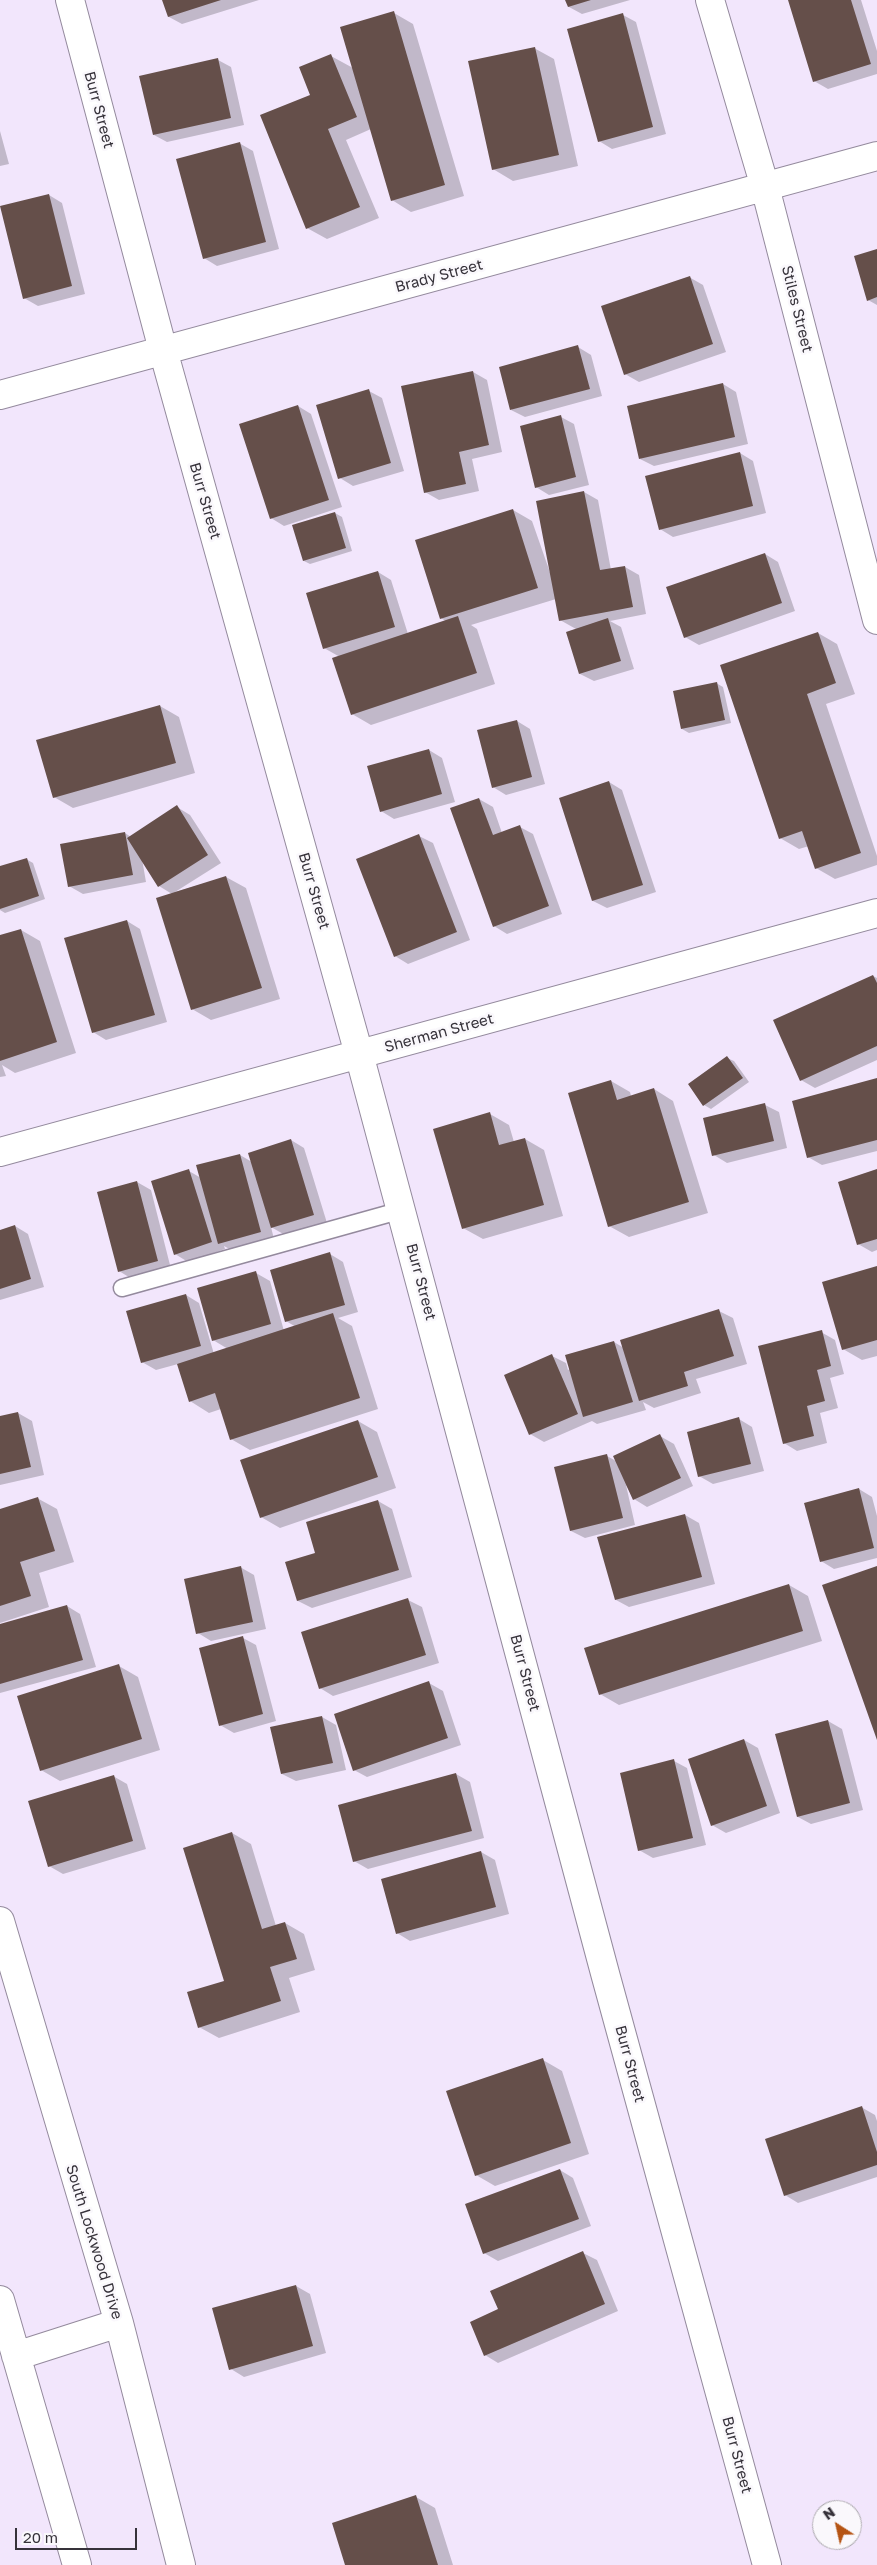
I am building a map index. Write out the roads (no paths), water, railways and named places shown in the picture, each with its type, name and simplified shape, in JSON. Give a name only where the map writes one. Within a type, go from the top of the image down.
[{"type":"street","name":"Burr Street","points":[[70,0],[163,350],[360,1054],[606,1977],[767,2565]]},
{"type":"street","name":"Stiles Street","points":[[710,0],[765,187],[877,620]]},
{"type":"street","name":"Brady Street","points":[[0,395],[877,156]]},
{"type":"street","name":"Sherman Street","points":[[0,1152],[877,913]]},
{"type":"street","name":"South Lockwood Drive","points":[[0,1921],[119,2323],[181,2565]]},
{"type":"street","points":[[0,2300],[76,2565]]},
{"type":"street","points":[[16,2356],[119,2323]]},
{"type":"lane","points":[[122,1288],[402,1210]]}]
